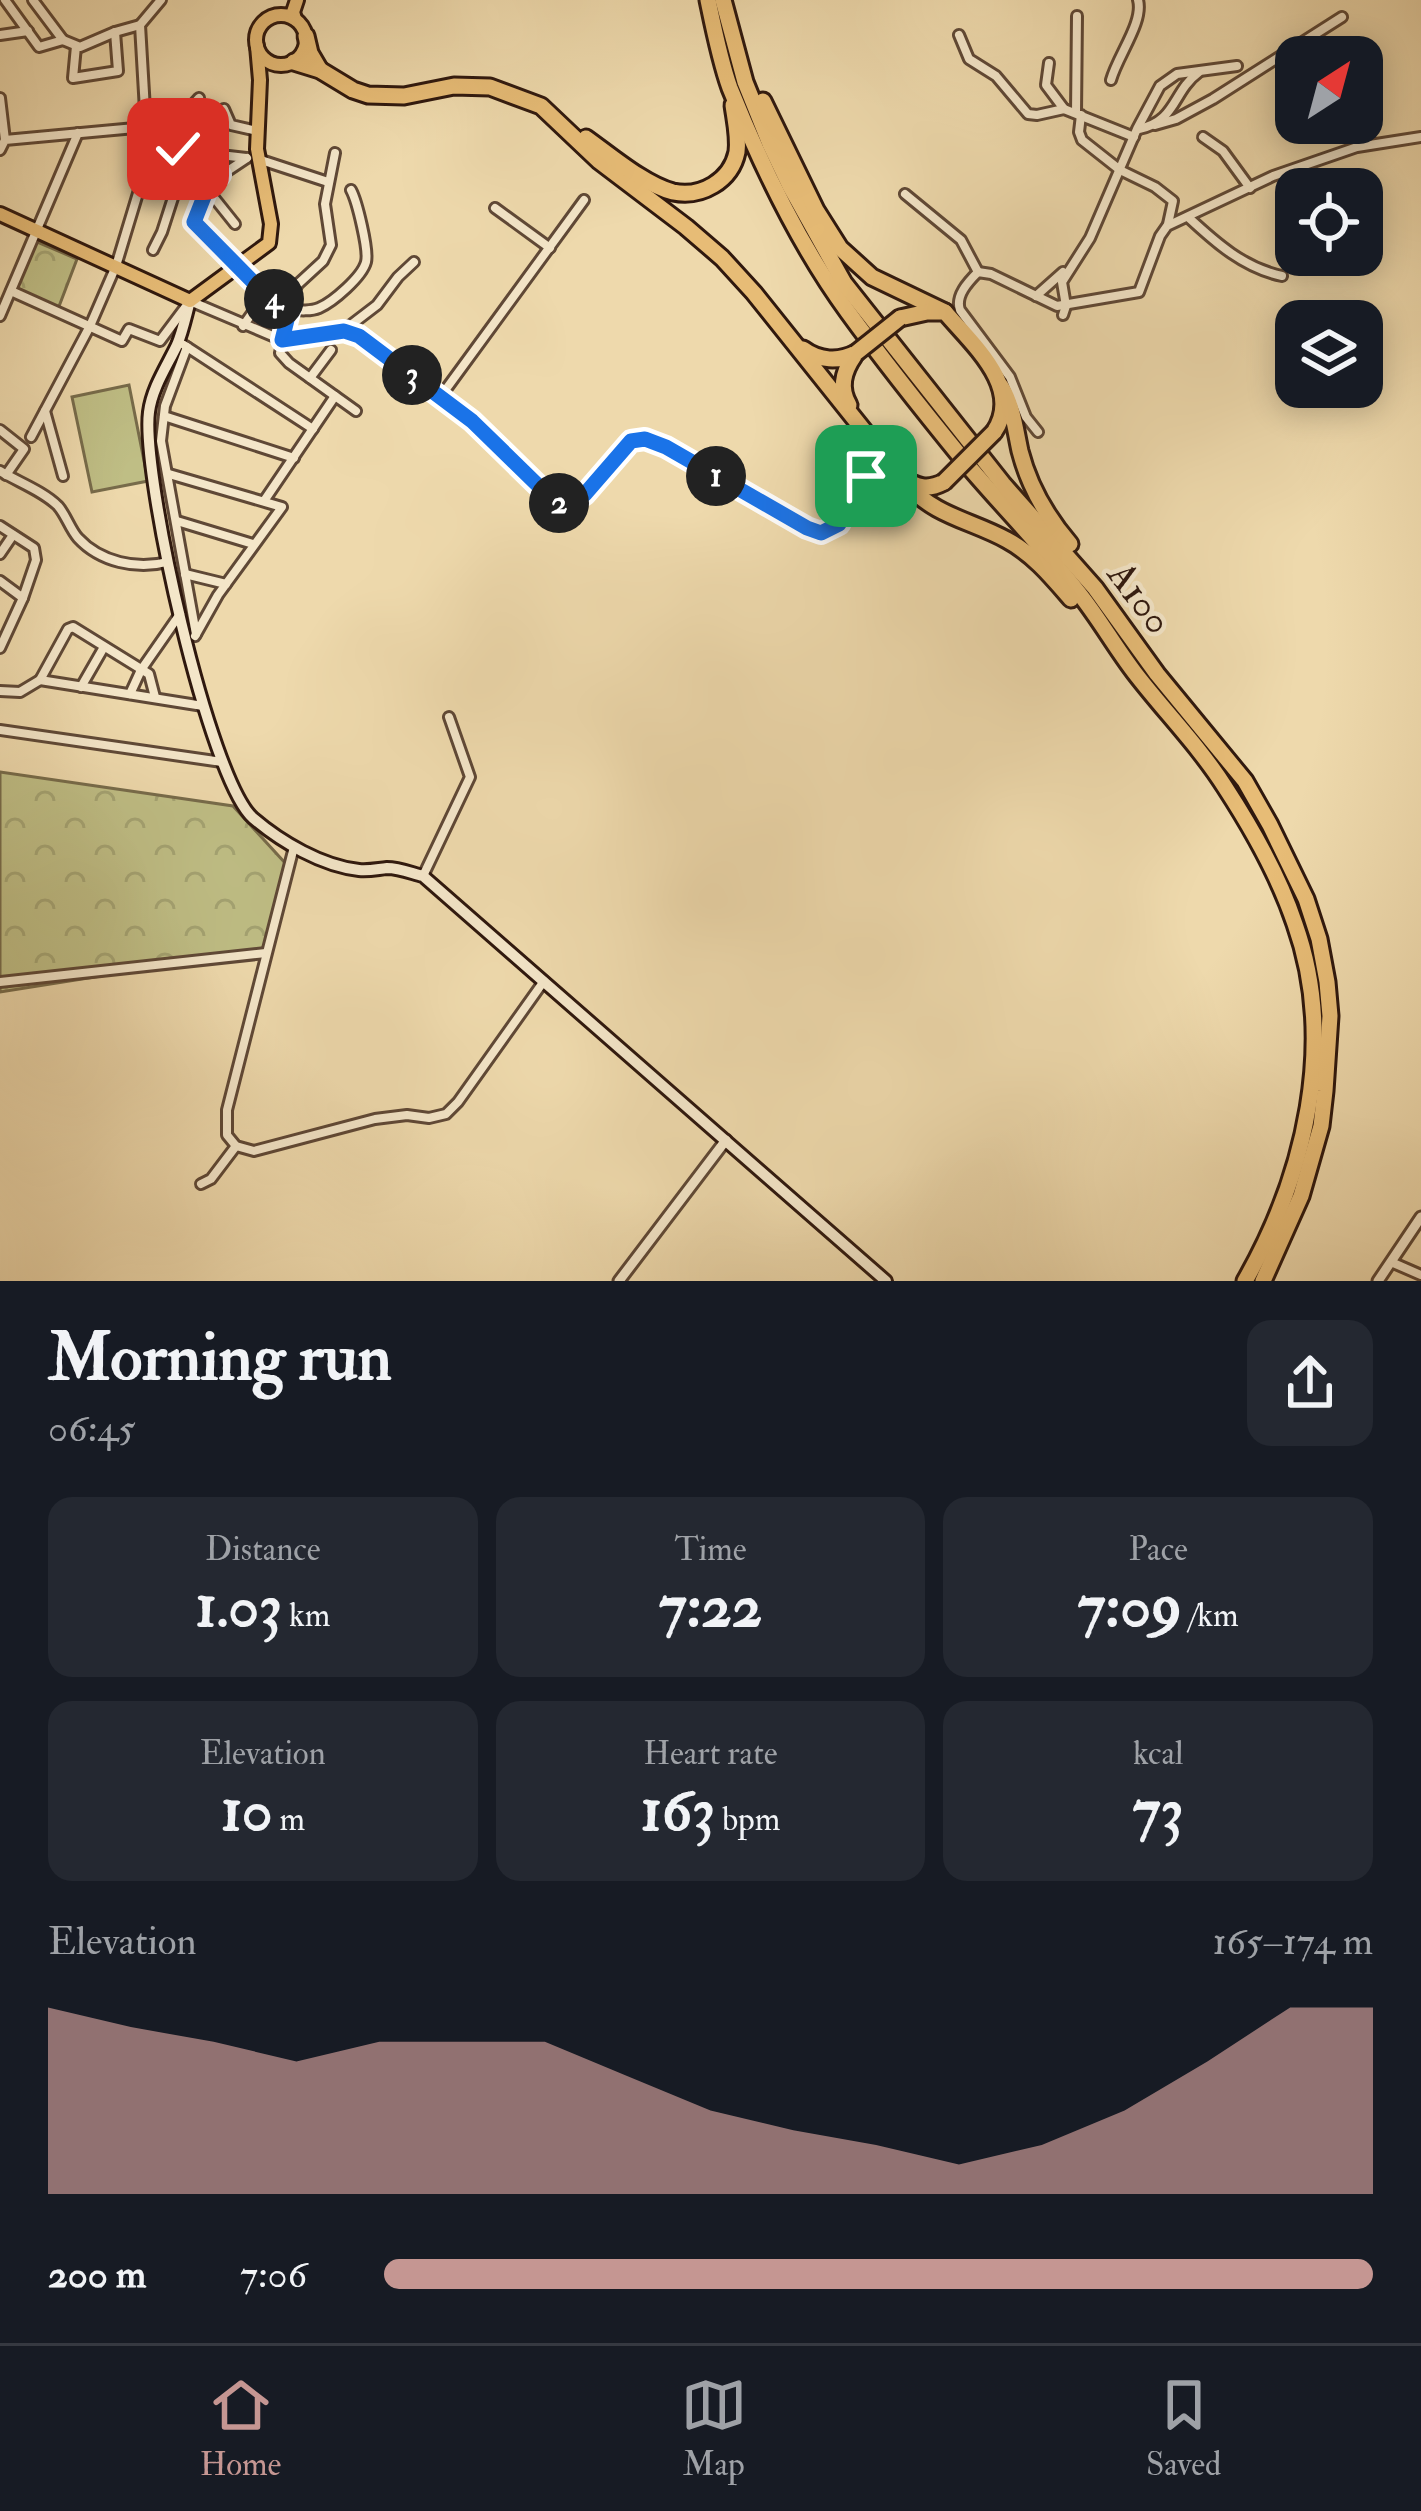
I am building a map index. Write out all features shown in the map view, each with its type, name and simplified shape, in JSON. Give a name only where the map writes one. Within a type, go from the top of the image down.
[{"type":"highway","name":"A100","points":[[707,0],[729,85],[790,216],[833,291],[964,461],[1082,596],[1157,702],[1205,758],[1251,829],[1297,926],[1314,1016],[1310,1100],[1275,1220],[1245,1281]]},
{"type":"highway","name":"A100","points":[[724,0],[745,82],[770,144],[844,283],[1003,484],[1095,588],[1140,652],[1245,781],[1306,899],[1319,939],[1330,1016],[1329,1058],[1321,1126],[1301,1196],[1263,1281]]},
{"type":"highway","points":[[724,0],[765,106],[840,248],[872,277],[951,308],[1009,400],[1036,495],[1103,584],[1140,652]]},
{"type":"highway","points":[[306,37],[320,70]]},
{"type":"highway","points":[[289,63],[320,70],[368,94],[404,96],[454,86],[490,87],[541,106],[643,176],[673,192],[690,194],[716,184],[734,162],[737,133],[729,85]]},
{"type":"highway","points":[[541,106],[599,161],[722,258],[928,504],[1028,553],[1082,611],[1127,674],[1157,702]]},
{"type":"highway","points":[[776,322],[807,353],[845,359],[900,318],[951,308]]},
{"type":"highway","points":[[856,353],[843,388],[860,424]]},
{"type":"highway","points":[[901,477],[925,488],[944,482],[994,432],[1004,413],[1001,386]]},
{"type":"main road","points":[[281,0],[259,30],[257,46],[260,80],[253,159],[269,244],[190,301],[183,344],[157,384],[149,408],[150,465],[169,561],[202,706],[238,800],[249,814],[294,847],[352,869],[387,868],[423,876],[886,1281]]},
{"type":"main road","points":[[295,19],[297,0]]},
{"type":"main road","points":[[260,80],[304,51],[301,24],[282,15],[269,18]]},
{"type":"main road","points":[[257,46],[270,62],[289,63]]},
{"type":"main road","points":[[0,214],[190,301]]},
{"type":"street","points":[[5,0],[39,47],[63,40]]},
{"type":"street","points":[[33,0],[63,40],[80,47],[140,25],[161,0]]},
{"type":"street","points":[[1111,80],[1140,14],[1138,0]]},
{"type":"street","points":[[1065,311],[1094,298],[1139,292],[1173,201],[1120,170],[1082,140],[1076,16]]},
{"type":"street","points":[[959,34],[967,56],[993,73],[1026,112],[1036,115],[1064,109],[1136,133],[1214,99],[1342,17]]},
{"type":"street","points":[[140,25],[146,127]]},
{"type":"street","points":[[0,35],[28,31]]},
{"type":"street","points":[[76,46],[73,78],[118,71],[115,32]]},
{"type":"street","points":[[1048,63],[1046,85],[1064,109]]},
{"type":"street","points":[[1065,311],[1062,282],[1090,238],[1164,82],[1178,74],[1237,66]]},
{"type":"street","points":[[1155,125],[1168,115],[1186,83],[1202,70]]},
{"type":"street","points":[[0,98],[2,145],[78,133],[172,127],[199,98]]},
{"type":"street","points":[[224,109],[231,125],[257,131]]},
{"type":"street","points":[[31,437],[116,266],[158,127]]},
{"type":"street","points":[[172,127],[175,147],[253,159],[328,182]]},
{"type":"street","points":[[0,316],[78,133]]},
{"type":"street","points":[[1203,137],[1231,160],[1250,188]]},
{"type":"street","points":[[1167,226],[1274,176],[1357,147],[1421,137]]},
{"type":"street","points":[[153,250],[188,151]]},
{"type":"street","points":[[335,153],[325,204],[331,245],[323,261],[298,284],[280,353],[356,411]]},
{"type":"street","points":[[253,159],[220,175],[207,189],[194,222],[266,295],[290,308],[320,308],[355,280],[366,262],[351,190]]},
{"type":"street","points":[[184,164],[220,175]]},
{"type":"street","points":[[207,189],[235,224]]},
{"type":"street","points":[[905,194],[962,240],[978,272]]},
{"type":"street","points":[[441,396],[584,200]]},
{"type":"street","points":[[495,208],[550,248]]},
{"type":"street","points":[[1188,217],[1231,254],[1275,275]]},
{"type":"street","points":[[11,291],[122,341],[129,329],[160,341],[190,301],[282,340],[344,331],[377,305],[414,262]]},
{"type":"street","points":[[1036,296],[1073,263]]},
{"type":"street","points":[[1038,432],[1026,417],[1010,377],[960,310],[951,308],[968,282],[984,271],[1065,311]]},
{"type":"street","points":[[243,326],[266,295]]},
{"type":"street","points":[[344,331],[371,344],[441,396],[502,447],[544,493],[567,506],[585,494],[631,441],[645,439],[821,533],[839,524],[871,464],[883,453]]},
{"type":"street","points":[[196,634],[161,441],[164,406],[183,344],[314,429]]},
{"type":"street","points":[[310,378],[331,350]]},
{"type":"street","points":[[264,501],[335,396]]},
{"type":"street","points":[[45,411],[63,476]]},
{"type":"street","points":[[164,416],[294,458]]},
{"type":"street","points":[[0,430],[23,449],[3,473],[57,505],[77,537],[96,552],[136,565],[169,561]]},
{"type":"street","points":[[169,474],[282,506],[226,584],[189,647]]},
{"type":"street","points":[[176,521],[253,544]]},
{"type":"street","points":[[0,526],[31,544],[36,560],[0,648]]},
{"type":"street","points":[[0,554],[13,535]]},
{"type":"street","points":[[185,574],[226,584]]},
{"type":"street","points":[[0,581],[22,598]]},
{"type":"street","points":[[130,694],[181,613]]},
{"type":"street","points":[[0,691],[20,692],[40,680],[70,627],[152,679],[155,697]]},
{"type":"street","points":[[80,687],[104,646]]},
{"type":"street","points":[[40,680],[202,706]]},
{"type":"street","points":[[423,876],[470,777],[449,717]]},
{"type":"street","points":[[0,730],[222,762]]},
{"type":"street","points":[[294,847],[227,1110],[226,1136],[236,1146],[254,1151],[375,1119],[446,1114],[544,981]]},
{"type":"street","points":[[0,982],[266,953]]},
{"type":"street","points":[[619,1281],[726,1140]]},
{"type":"street","points":[[201,1184],[211,1179],[236,1146]]},
{"type":"street","points":[[1378,1281],[1421,1216]]},
{"type":"street","points":[[1391,1262],[1421,1275]]},
{"type":"green space","points":[[35,241],[77,259],[58,309],[15,289]]},
{"type":"green space","points":[[129,385],[148,481],[92,492],[72,397]]},
{"type":"green space","points":[[0,772],[233,806],[286,864],[265,950],[0,992]]},
{"type":"route","points":[[178,149],[188,151],[184,164],[220,175],[207,189],[194,222],[266,295],[290,308],[282,340],[344,331],[359,336],[472,421],[555,502],[567,506],[585,494],[631,441],[645,439],[821,533],[839,524],[866,476]]}]
